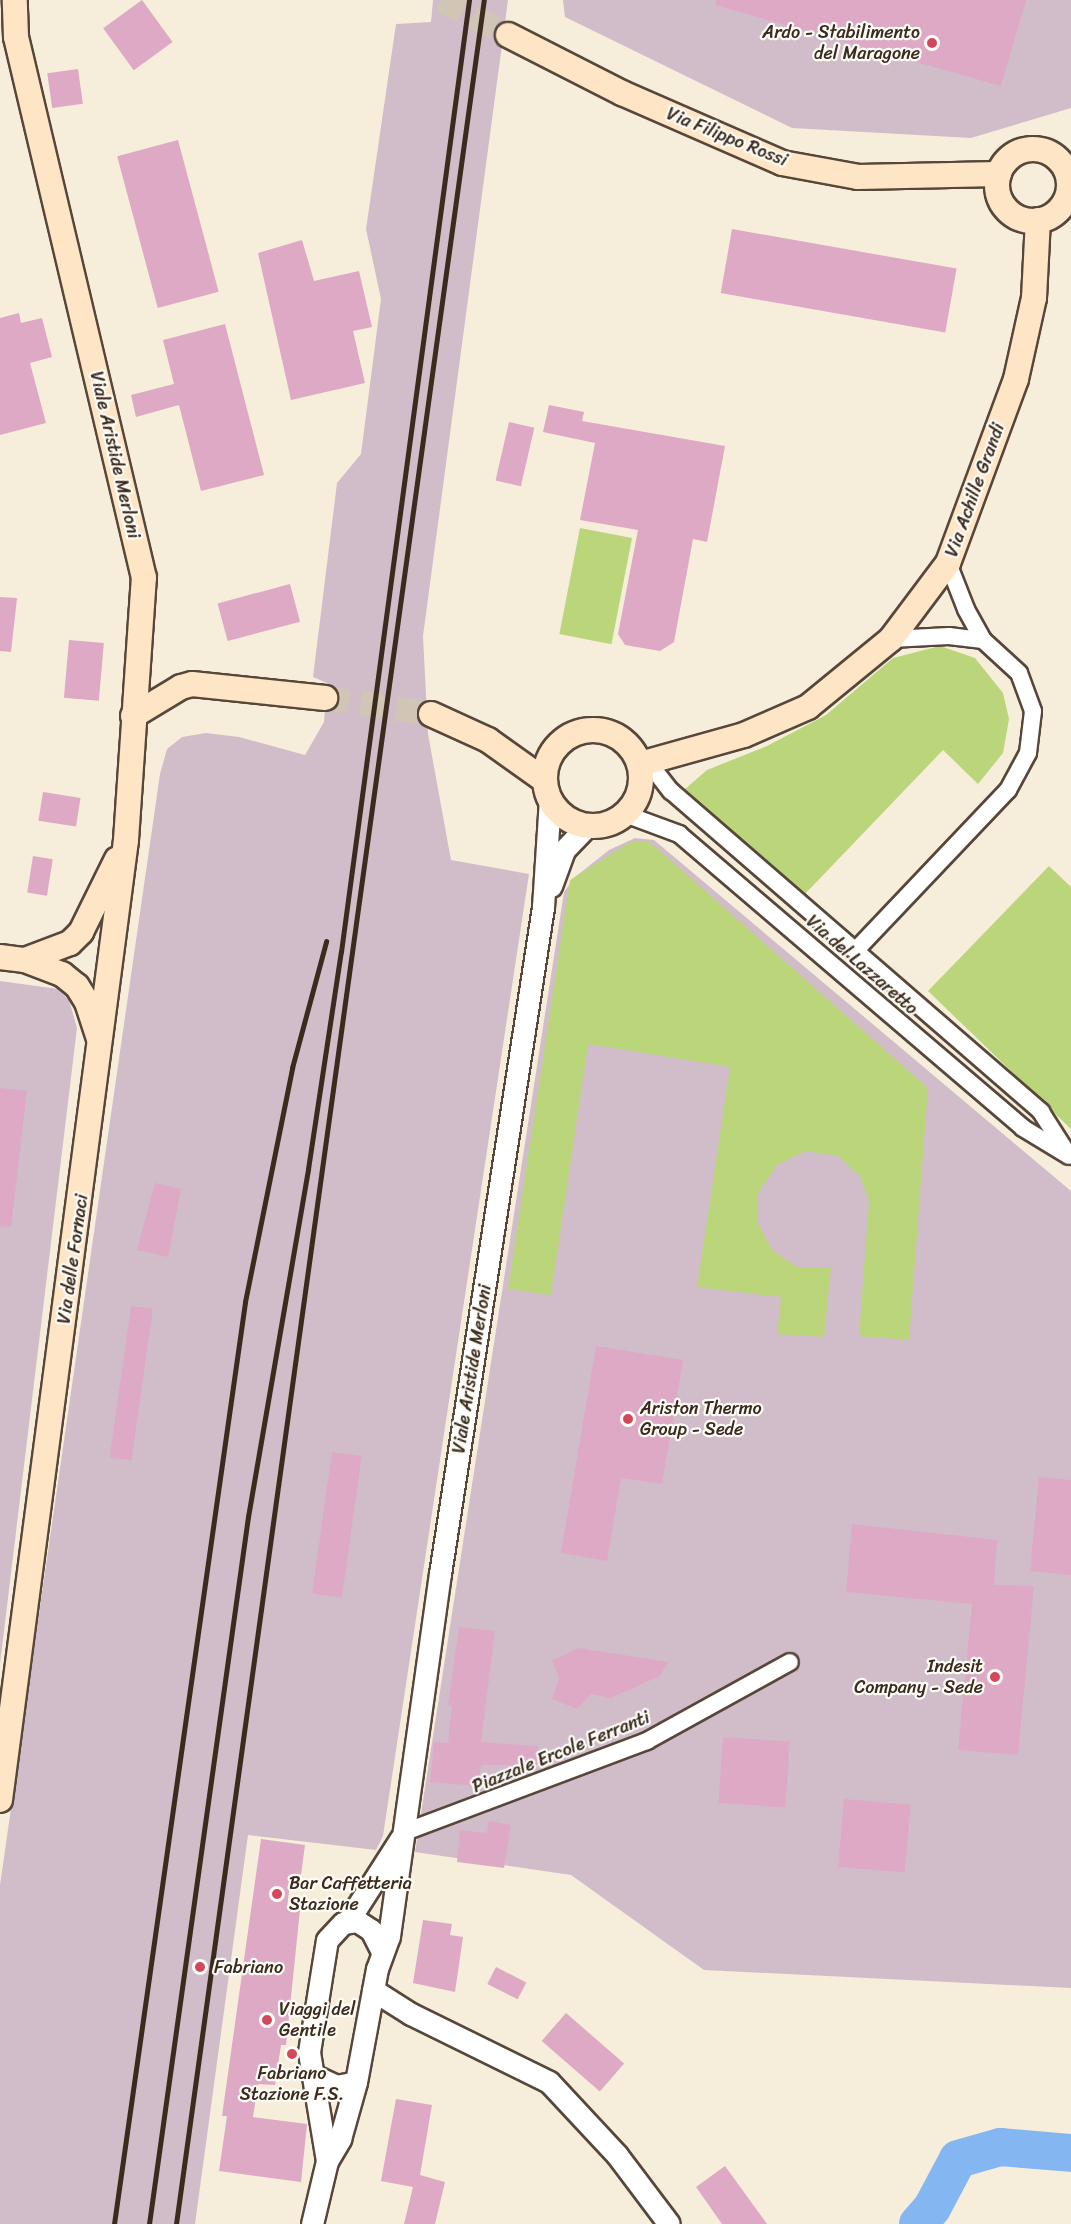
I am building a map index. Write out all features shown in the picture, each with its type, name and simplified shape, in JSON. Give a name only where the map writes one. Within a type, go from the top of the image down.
[{"type":"main road","name":"Viale Aristide Merloni","points":[[15,0],[16,37],[144,578],[133,716]]},
{"type":"main road","name":"Via Filippo Rossi","points":[[508,34],[622,93],[782,163],[858,177],[999,174]]},
{"type":"main road","points":[[1042,150],[1065,158],[1069,180],[1068,191],[1058,211],[1038,220],[1015,216],[1006,208],[997,186],[1004,164],[1020,151],[1042,150]]},
{"type":"main road","name":"Via Achille Grandi","points":[[644,763],[777,723],[808,707],[891,639],[948,563],[1016,379],[1034,298],[1038,220]]},
{"type":"main road","points":[[133,716],[181,687],[192,684],[326,698]]},
{"type":"main road","points":[[431,714],[488,740],[547,790],[560,814],[587,826],[603,825],[625,814],[640,791],[644,763]]},
{"type":"main road","name":"Via delle Fornaci","points":[[0,1800],[102,1047],[126,840],[133,716]]},
{"type":"main road","name":"Viale Aristide Merloni","points":[[547,790],[552,752],[574,733],[589,729],[617,735],[644,763]]},
{"type":"main road","points":[[25,960],[70,943],[81,932],[126,840]]},
{"type":"main road","points":[[0,957],[25,960],[62,974],[77,986],[87,1002],[102,1047]]},
{"type":"street","name":"Via del Lazzaretto","points":[[856,950],[1008,790],[1028,753],[1033,711],[1019,674],[983,640],[966,609],[948,563]]},
{"type":"street","points":[[891,639],[949,636],[983,640]]},
{"type":"street","name":"Via del Lazzaretto","points":[[644,763],[671,791],[1041,1112],[1070,1156]]},
{"type":"street","name":"Viale Aristide Merloni","points":[[327,2161],[340,2139],[356,2082],[373,1990],[382,1952],[389,1936],[440,1574],[543,907],[547,790]]},
{"type":"street","name":"Via del Lazzaretto","points":[[625,814],[679,834],[1023,1128],[1070,1156]]},
{"type":"street","name":"Viale Aristide Merloni","points":[[543,907],[564,850],[587,826]]},
{"type":"street","name":"Piazzale Ercole Ferranti","points":[[405,1832],[647,1741],[790,1662]]},
{"type":"street","points":[[312,2224],[327,2161],[315,2076],[309,2052],[327,1940],[335,1928],[348,1921],[405,1832]]},
{"type":"street","points":[[348,1921],[371,1930],[382,1952]]},
{"type":"street","points":[[373,1990],[411,2014],[549,2082],[617,2156],[669,2224]]},
{"type":"street","points":[[368,2019],[381,2015],[411,2014]]},
{"type":"street","points":[[315,2076],[336,2086],[356,2082]]},
{"type":"shaded area","points":[[433,0],[508,0],[423,636],[428,734],[451,860],[529,874],[383,1836],[376,1850],[248,1835],[195,2224],[0,2224],[0,1885],[160,774],[167,749],[182,737],[206,733],[239,737],[305,755],[324,722],[327,683],[313,677],[337,483],[361,454],[381,299],[366,229],[396,24],[431,22]]},
{"type":"shaded area","points":[[563,0],[1071,0],[1071,108],[971,138],[792,128],[565,17]]},
{"type":"shaded area","points":[[635,838],[654,840],[1071,1191],[1071,1988],[704,1970],[571,1875],[415,1852],[564,892],[575,877],[609,850]]},
{"type":"shaded area","points":[[0,981],[58,989],[69,1000],[77,1028],[0,1664]]},
{"type":"green space","points":[[580,528],[632,538],[611,644],[559,634]]},
{"type":"green space","points":[[940,646],[975,658],[1003,693],[1009,719],[1003,753],[978,784],[943,750],[804,895],[685,789],[707,770],[767,746],[826,715],[893,658]]},
{"type":"green space","points":[[632,841],[648,841],[660,851],[928,1088],[909,1340],[859,1336],[869,1201],[860,1176],[838,1156],[805,1151],[777,1165],[758,1193],[758,1223],[772,1250],[797,1267],[831,1267],[824,1337],[777,1334],[781,1297],[697,1287],[730,1067],[588,1044],[551,1295],[508,1289],[570,880]]},
{"type":"green space","points":[[1049,866],[1071,887],[1071,1129],[928,991]]},
{"type":"building","points":[[142,0],[173,42],[134,70],[103,28]]},
{"type":"building","name":"Ardo - Stabilimento del Maragone","points":[[716,0],[1026,0],[1001,86],[715,5]]},
{"type":"building","points":[[78,69],[83,104],[52,108],[47,73]]},
{"type":"building","points":[[178,140],[219,292],[158,308],[117,156]]},
{"type":"building","points":[[732,229],[957,269],[945,333],[721,293]]},
{"type":"building","points":[[302,240],[314,281],[359,271],[372,327],[353,331],[365,383],[291,400],[258,253]]},
{"type":"building","points":[[19,313],[21,323],[42,318],[52,357],[30,363],[46,423],[0,435],[0,318]]},
{"type":"building","points":[[225,324],[264,475],[201,491],[179,405],[136,417],[131,395],[174,384],[163,340]]},
{"type":"building","points":[[549,405],[584,412],[582,421],[725,446],[707,542],[693,539],[674,642],[660,651],[625,645],[618,634],[638,530],[580,520],[595,443],[543,432]]},
{"type":"building","points":[[509,422],[534,428],[521,486],[496,480]]},
{"type":"building","points":[[290,584],[300,622],[228,641],[218,603]]},
{"type":"building","points":[[0,597],[17,598],[11,652],[0,651]]},
{"type":"building","points":[[69,640],[104,643],[99,701],[64,698]]},
{"type":"building","points":[[43,792],[81,798],[76,827],[38,821]]},
{"type":"building","points":[[33,856],[53,859],[47,896],[27,893]]},
{"type":"building","points":[[0,1088],[27,1091],[11,1227],[0,1226]]},
{"type":"building","points":[[155,1183],[181,1189],[168,1257],[137,1250]]},
{"type":"building","points":[[131,1306],[153,1309],[131,1461],[110,1458]]},
{"type":"building","name":"Ariston Thermo Group - Sede","points":[[596,1346],[683,1360],[662,1484],[621,1478],[607,1561],[561,1553]]},
{"type":"building","points":[[332,1452],[362,1456],[342,1598],[312,1594]]},
{"type":"building","points":[[1039,1477],[1071,1480],[1071,1575],[1030,1571]]},
{"type":"building","name":"Indesit Company - Sede","points":[[852,1524],[997,1540],[994,1585],[1034,1586],[1018,1755],[958,1750],[972,1604],[846,1592]]},
{"type":"building","points":[[459,1627],[495,1631],[481,1742],[538,1746],[537,1765],[481,1765],[478,1786],[430,1782],[434,1742],[448,1743],[452,1706],[448,1704]]},
{"type":"building","points":[[579,1648],[668,1662],[660,1676],[611,1698],[591,1694],[577,1709],[552,1699],[559,1678],[552,1660]]},
{"type":"building","points":[[723,1737],[790,1742],[785,1808],[718,1803]]},
{"type":"building","points":[[844,1799],[911,1805],[905,1873],[838,1867]]},
{"type":"building","points":[[489,1821],[511,1825],[504,1868],[457,1862],[460,1830],[487,1833]]},
{"type":"building","name":"Fabriano","points":[[261,1839],[305,1845],[301,1875],[291,1874],[287,1908],[300,1910],[286,2045],[281,2045],[275,2085],[258,2084],[253,2117],[307,2124],[301,2182],[219,2171],[227,2116],[222,2116]]},
{"type":"building","points":[[423,1920],[452,1924],[450,1935],[463,1937],[455,1992],[413,1983]]},
{"type":"building","points":[[496,1967],[526,1982],[518,1999],[487,1984]]},
{"type":"building","points":[[566,2013],[624,2064],[600,2091],[542,2041]]},
{"type":"building","points":[[396,2099],[432,2105],[420,2175],[445,2182],[435,2224],[404,2224],[413,2187],[381,2181]]},
{"type":"building","points":[[725,2166],[767,2224],[722,2224],[696,2187]]},
{"type":"waterway","points":[[918,2224],[932,2208],[958,2159],[1000,2147],[1071,2153]]},
{"type":"tunnel","points":[[441,0],[508,35]]},
{"type":"tunnel","points":[[325,698],[431,714]]},
{"type":"railway","points":[[149,2224],[248,1517],[308,1169],[341,952],[469,0]]},
{"type":"railway","points":[[176,2224],[484,0]]},
{"type":"railway","points":[[114,2224],[245,1302],[292,1068],[326,942]]},
{"type":"place","name":"Ardo - Stabilimento del Maragone","points":[[932,43]]},
{"type":"place","name":"Ariston Thermo Group - Sede","points":[[628,1419]]},
{"type":"place","name":"Indesit Company - Sede","points":[[995,1677]]},
{"type":"place","name":"Bar Caffetteria Stazione","points":[[277,1894]]},
{"type":"place","name":"Fabriano","points":[[200,1967]]},
{"type":"place","name":"Viaggi del Gentile","points":[[267,2020]]},
{"type":"place","name":"Fabriano Stazione F.S.","points":[[292,2054]]}]
